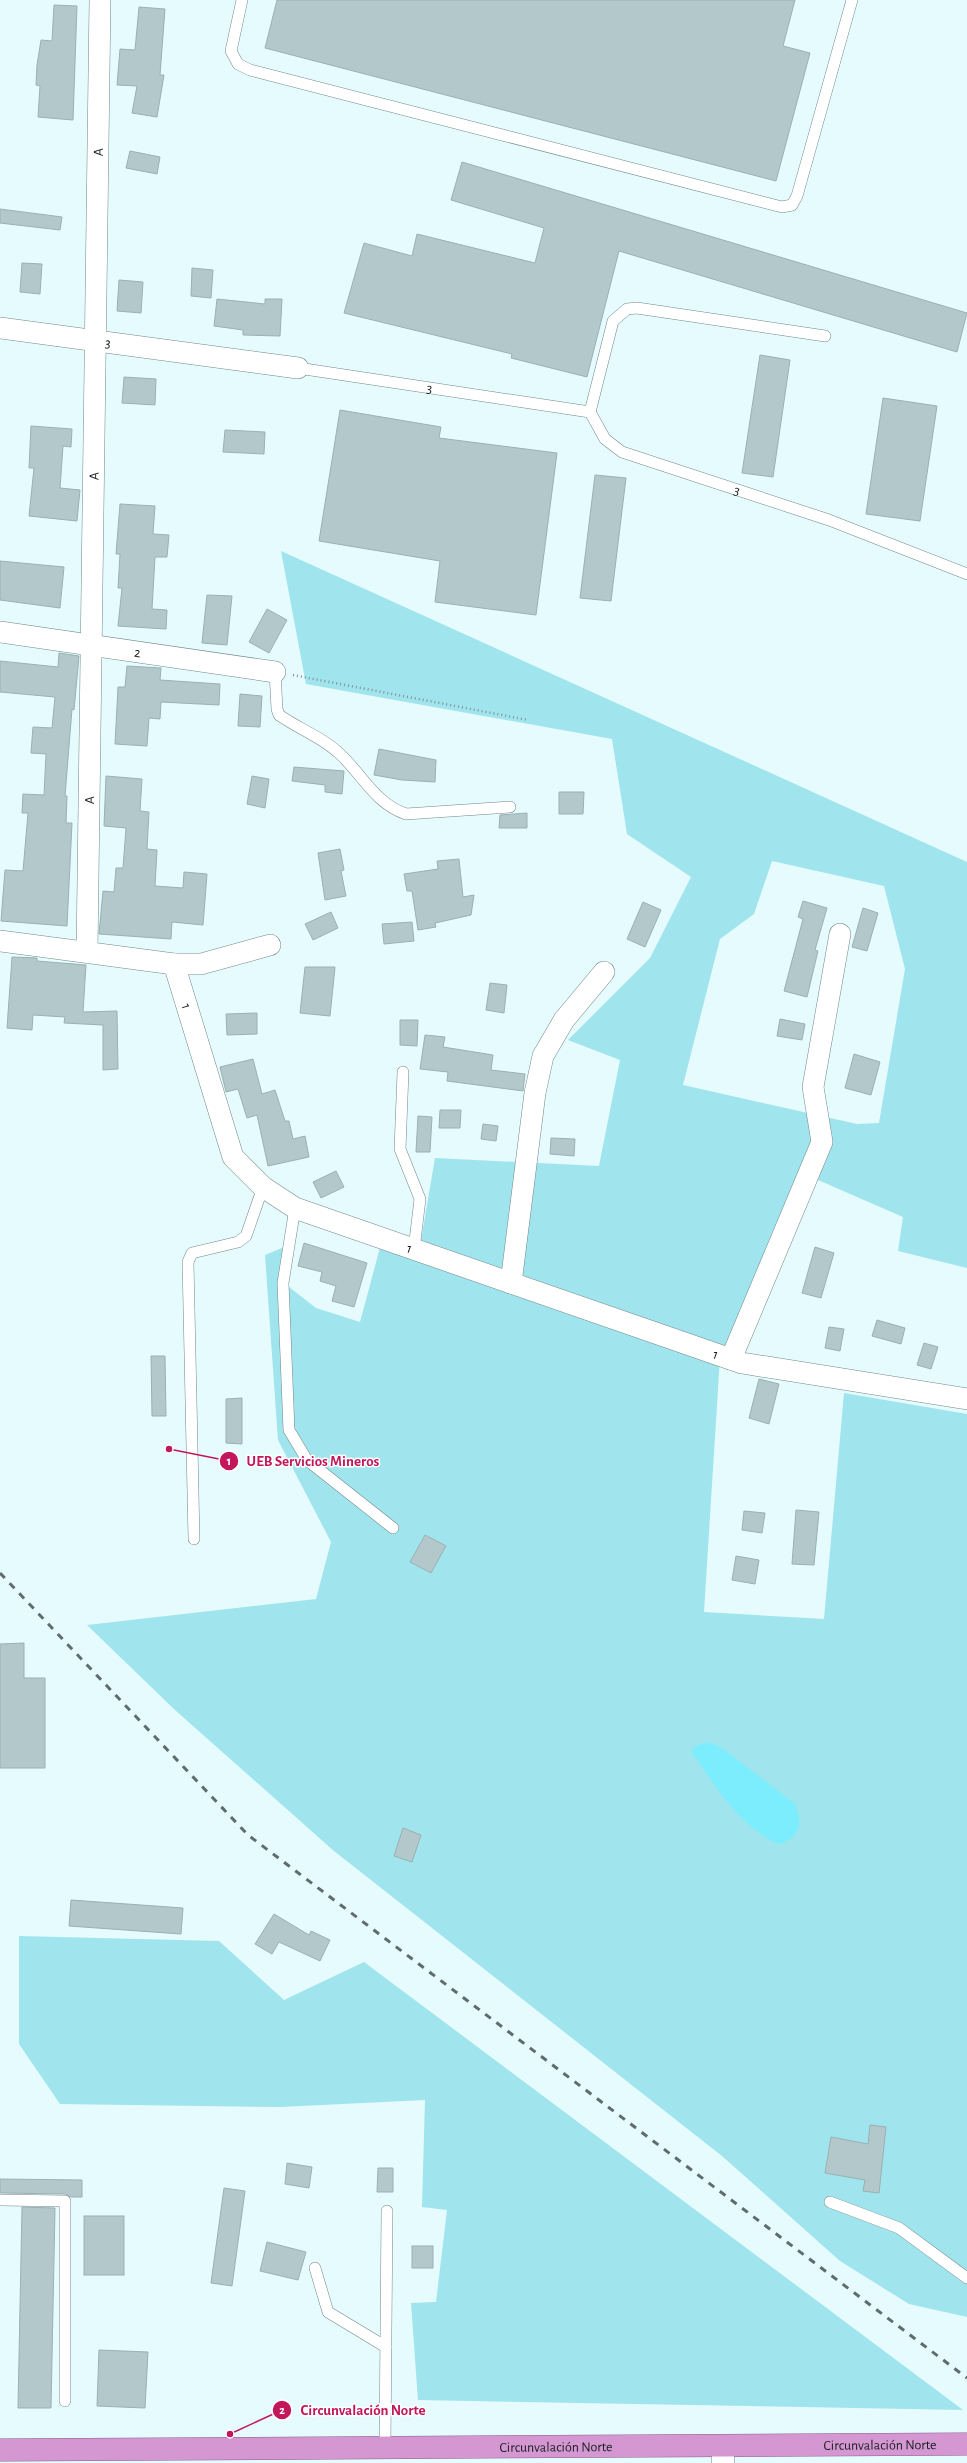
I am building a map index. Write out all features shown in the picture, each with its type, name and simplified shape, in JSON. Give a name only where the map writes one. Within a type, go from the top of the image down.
[{"type":"highway","name":"Circunvalación Norte","points":[[0,2450],[385,2448],[723,2454],[967,2444]]},
{"type":"street","name":"A","points":[[87,952],[94,342],[100,0]]},
{"type":"street","name":"3","points":[[0,328],[94,342],[298,368]]},
{"type":"street","name":"2","points":[[0,632],[275,672]]},
{"type":"street","points":[[731,1359],[822,1142],[813,1087],[840,934]]},
{"type":"street","points":[[0,941],[174,964],[201,964],[270,945]]},
{"type":"street","name":"1","points":[[174,964],[233,1157],[263,1187],[295,1208],[731,1359],[967,1399]]},
{"type":"street","points":[[511,1283],[535,1093],[543,1056],[564,1020],[604,972]]},
{"type":"lane","points":[[242,0],[232,51],[238,64],[250,70],[782,207],[792,205],[798,196],[852,0]]},
{"type":"lane","points":[[590,412],[613,321],[627,309],[637,308],[825,336]]},
{"type":"lane","name":"3","points":[[298,368],[590,412],[605,439],[622,452],[829,520],[967,574]]},
{"type":"lane","points":[[275,672],[277,709],[279,715],[341,755],[372,791],[393,809],[406,814],[510,807]]},
{"type":"lane","points":[[403,1072],[400,1149],[420,1199],[414,1249]]},
{"type":"lane","points":[[194,1539],[188,1262],[192,1253],[238,1242],[246,1236],[263,1187]]},
{"type":"lane","points":[[295,1208],[283,1283],[289,1430],[307,1460],[393,1528]]},
{"type":"lane","points":[[0,2200],[65,2201],[65,2401]]},
{"type":"lane","points":[[830,2202],[899,2228],[967,2278]]},
{"type":"lane","points":[[385,2448],[387,2211]]},
{"type":"lane","points":[[315,2268],[328,2312],[386,2347]]},
{"type":"path","points":[[275,672],[528,720]]},
{"type":"shaded area","points":[[281,551],[967,862],[967,1268],[898,1251],[903,1217],[802,1173],[720,1357],[704,1612],[824,1619],[844,1393],[967,1414],[967,2317],[909,2304],[840,2261],[722,2156],[334,1851],[175,1710],[87,1625],[316,1599],[331,1542],[278,1440],[265,1255],[282,1248],[289,1287],[316,1308],[360,1322],[381,1244],[418,1258],[435,1158],[599,1166],[620,1060],[568,1040],[650,958],[691,877],[627,834],[612,739],[306,684]],"holes":[[[772,861],[884,886],[905,969],[879,1123],[857,1124],[683,1085],[720,939],[754,914]]]},
{"type":"shaded area","points":[[709,1742],[723,1749],[795,1804],[798,1811],[799,1823],[796,1833],[792,1837],[779,1844],[751,1827],[729,1804],[691,1751],[696,1746]]},
{"type":"shaded area","points":[[19,1936],[219,1941],[284,2000],[364,1962],[963,2410],[418,2400],[411,2303],[436,2302],[447,2210],[422,2207],[425,2100],[280,2107],[60,2104],[19,2044]]},
{"type":"building","points":[[277,0],[795,0],[783,46],[810,53],[776,181],[265,48]]},
{"type":"building","points":[[54,5],[77,6],[73,120],[38,117],[40,86],[36,85],[37,65],[41,40],[52,41]]},
{"type":"building","points":[[139,7],[165,9],[160,75],[164,75],[157,117],[132,113],[137,86],[117,85],[120,49],[135,50]]},
{"type":"building","points":[[130,151],[160,157],[157,174],[126,168]]},
{"type":"building","points":[[462,162],[967,313],[957,352],[619,251],[587,377],[511,358],[512,354],[344,313],[364,243],[412,256],[417,234],[535,263],[544,228],[451,200]]},
{"type":"building","points":[[0,209],[62,217],[60,230],[0,223]]},
{"type":"building","points":[[22,263],[42,264],[40,294],[20,292]]},
{"type":"building","points":[[192,268],[213,270],[211,298],[191,296]]},
{"type":"building","points":[[119,280],[143,282],[141,313],[117,311]]},
{"type":"building","points":[[217,299],[265,304],[265,299],[282,299],[280,336],[243,335],[243,330],[214,326]]},
{"type":"building","points":[[760,355],[790,360],[773,477],[742,473]]},
{"type":"building","points":[[124,377],[156,379],[155,405],[122,403]]},
{"type":"building","points":[[883,398],[937,406],[920,521],[866,514]]},
{"type":"building","points":[[340,410],[441,427],[439,438],[557,453],[536,615],[435,602],[440,561],[319,541]]},
{"type":"building","points":[[31,426],[72,429],[71,447],[63,446],[60,488],[80,490],[77,521],[29,516],[34,468],[29,468]]},
{"type":"building","points":[[225,430],[265,432],[264,454],[223,452]]},
{"type":"building","points":[[595,475],[626,478],[611,601],[580,598]]},
{"type":"building","points":[[120,504],[155,506],[153,534],[169,535],[167,557],[155,557],[152,609],[167,610],[166,629],[118,626],[122,588],[118,588],[120,554],[116,554]]},
{"type":"building","points":[[0,561],[64,567],[60,608],[0,600]]},
{"type":"building","points":[[207,595],[232,596],[227,645],[202,643]]},
{"type":"building","points":[[267,609],[287,620],[269,653],[249,642]]},
{"type":"building","points":[[59,653],[79,656],[74,710],[72,709],[65,796],[67,796],[66,823],[72,823],[67,926],[1,921],[5,870],[23,871],[28,813],[22,813],[23,794],[44,795],[46,754],[31,753],[33,727],[52,728],[55,697],[0,692],[0,661],[58,667]]},
{"type":"building","points":[[127,666],[161,668],[160,680],[220,684],[219,705],[161,702],[160,719],[149,718],[147,746],[115,744],[118,687],[125,687]]},
{"type":"building","points":[[240,694],[262,696],[260,727],[238,726]]},
{"type":"building","points":[[379,749],[436,760],[435,782],[402,780],[374,775]]},
{"type":"building","points":[[294,767],[344,771],[342,794],[325,792],[325,785],[292,781]]},
{"type":"building","points":[[106,776],[142,779],[140,811],[149,812],[147,849],[157,850],[155,886],[183,888],[184,872],[207,874],[203,925],[172,922],[171,939],[99,934],[103,891],[114,892],[116,868],[123,868],[126,828],[104,826]]},
{"type":"building","points":[[252,776],[269,779],[265,808],[247,804]]},
{"type":"building","points":[[559,792],[584,792],[583,814],[559,814]]},
{"type":"building","points":[[527,813],[527,828],[499,828],[500,815]]},
{"type":"building","points":[[340,849],[344,870],[341,871],[346,896],[325,900],[318,853]]},
{"type":"building","points":[[459,859],[463,897],[474,895],[471,915],[435,923],[436,927],[418,930],[412,891],[407,891],[404,874],[438,869],[437,861]]},
{"type":"building","points":[[803,901],[827,908],[815,950],[818,951],[807,997],[784,991],[803,919],[798,917]]},
{"type":"building","points":[[643,902],[661,910],[645,947],[627,939]]},
{"type":"building","points":[[863,908],[878,913],[867,951],[852,947]]},
{"type":"building","points":[[331,912],[338,928],[313,940],[305,924]]},
{"type":"building","points":[[412,922],[414,941],[384,944],[382,924]]},
{"type":"building","points":[[12,957],[37,958],[37,961],[86,965],[83,1012],[117,1011],[118,1069],[103,1070],[103,1025],[64,1023],[65,1017],[33,1015],[32,1030],[7,1028]]},
{"type":"building","points":[[305,967],[335,967],[330,1016],[300,1013]]},
{"type":"building","points":[[490,983],[507,985],[504,1013],[486,1010]]},
{"type":"building","points":[[257,1013],[257,1034],[227,1035],[226,1014]]},
{"type":"building","points":[[780,1019],[805,1024],[802,1040],[777,1036]]},
{"type":"building","points":[[400,1020],[418,1020],[417,1046],[400,1045]]},
{"type":"building","points":[[425,1035],[445,1037],[443,1047],[493,1055],[491,1070],[525,1074],[523,1091],[447,1081],[448,1072],[420,1069]]},
{"type":"building","points":[[854,1054],[880,1062],[871,1095],[845,1088]]},
{"type":"building","points":[[253,1059],[262,1094],[275,1090],[285,1121],[289,1121],[293,1139],[305,1136],[309,1157],[268,1166],[257,1115],[247,1118],[238,1089],[226,1092],[220,1067]]},
{"type":"building","points":[[440,1110],[461,1110],[460,1128],[439,1128]]},
{"type":"building","points":[[418,1116],[432,1117],[430,1152],[416,1152]]},
{"type":"building","points":[[483,1124],[498,1126],[496,1141],[481,1139]]},
{"type":"building","points":[[551,1138],[575,1139],[574,1156],[550,1154]]},
{"type":"building","points":[[336,1171],[344,1187],[321,1198],[313,1182]]},
{"type":"building","points":[[304,1243],[367,1263],[354,1307],[332,1301],[336,1286],[320,1281],[322,1272],[298,1266]]},
{"type":"building","points":[[815,1247],[834,1253],[821,1298],[802,1293]]},
{"type":"building","points":[[877,1320],[905,1328],[901,1344],[872,1336]]},
{"type":"building","points":[[829,1327],[844,1329],[840,1351],[825,1348]]},
{"type":"building","points":[[924,1343],[938,1347],[931,1369],[917,1365]]},
{"type":"building","points":[[151,1356],[165,1356],[166,1416],[152,1416]]},
{"type":"building","points":[[759,1379],[779,1384],[769,1424],[749,1418]]},
{"type":"building","points":[[242,1398],[242,1444],[226,1443],[226,1399]]},
{"type":"building","points":[[796,1510],[819,1512],[814,1565],[792,1564]]},
{"type":"building","points":[[744,1511],[765,1513],[762,1533],[742,1530]]},
{"type":"building","points":[[425,1535],[446,1546],[431,1573],[410,1562]]},
{"type":"building","points":[[736,1556],[759,1560],[755,1584],[732,1580]]},
{"type":"building","points":[[24,1643],[24,1678],[45,1678],[45,1768],[0,1768],[0,1644]]},
{"type":"building","points":[[403,1828],[421,1835],[412,1862],[394,1856]]},
{"type":"building","points":[[71,1900],[183,1908],[181,1934],[69,1926]]},
{"type":"building","points":[[274,1914],[309,1935],[311,1931],[330,1940],[320,1961],[279,1942],[272,1954],[255,1944]]},
{"type":"building","points":[[870,2125],[886,2127],[879,2193],[863,2191],[865,2180],[825,2173],[831,2137],[868,2144]]},
{"type":"building","points":[[287,2163],[312,2167],[309,2188],[285,2184]]},
{"type":"building","points":[[378,2168],[393,2168],[393,2192],[377,2192]]},
{"type":"building","points":[[0,2179],[82,2180],[82,2197],[71,2197],[65,2194],[0,2193]]},
{"type":"building","points":[[224,2188],[245,2191],[232,2286],[211,2283]]},
{"type":"building","points":[[22,2207],[55,2208],[51,2408],[18,2408]]},
{"type":"building","points":[[84,2216],[124,2216],[124,2275],[84,2275]]},
{"type":"building","points":[[267,2242],[306,2252],[298,2280],[260,2271]]},
{"type":"building","points":[[412,2246],[433,2246],[433,2268],[412,2268]]},
{"type":"building","points":[[99,2350],[148,2352],[145,2408],[97,2406]]},
{"type":"railway","points":[[0,1573],[248,1835],[967,2378]]},
{"type":"place","name":"UEB Servicios Mineros","points":[[169,1449]]},
{"type":"place","name":"Circunvalación Norte","points":[[230,2434]]}]
